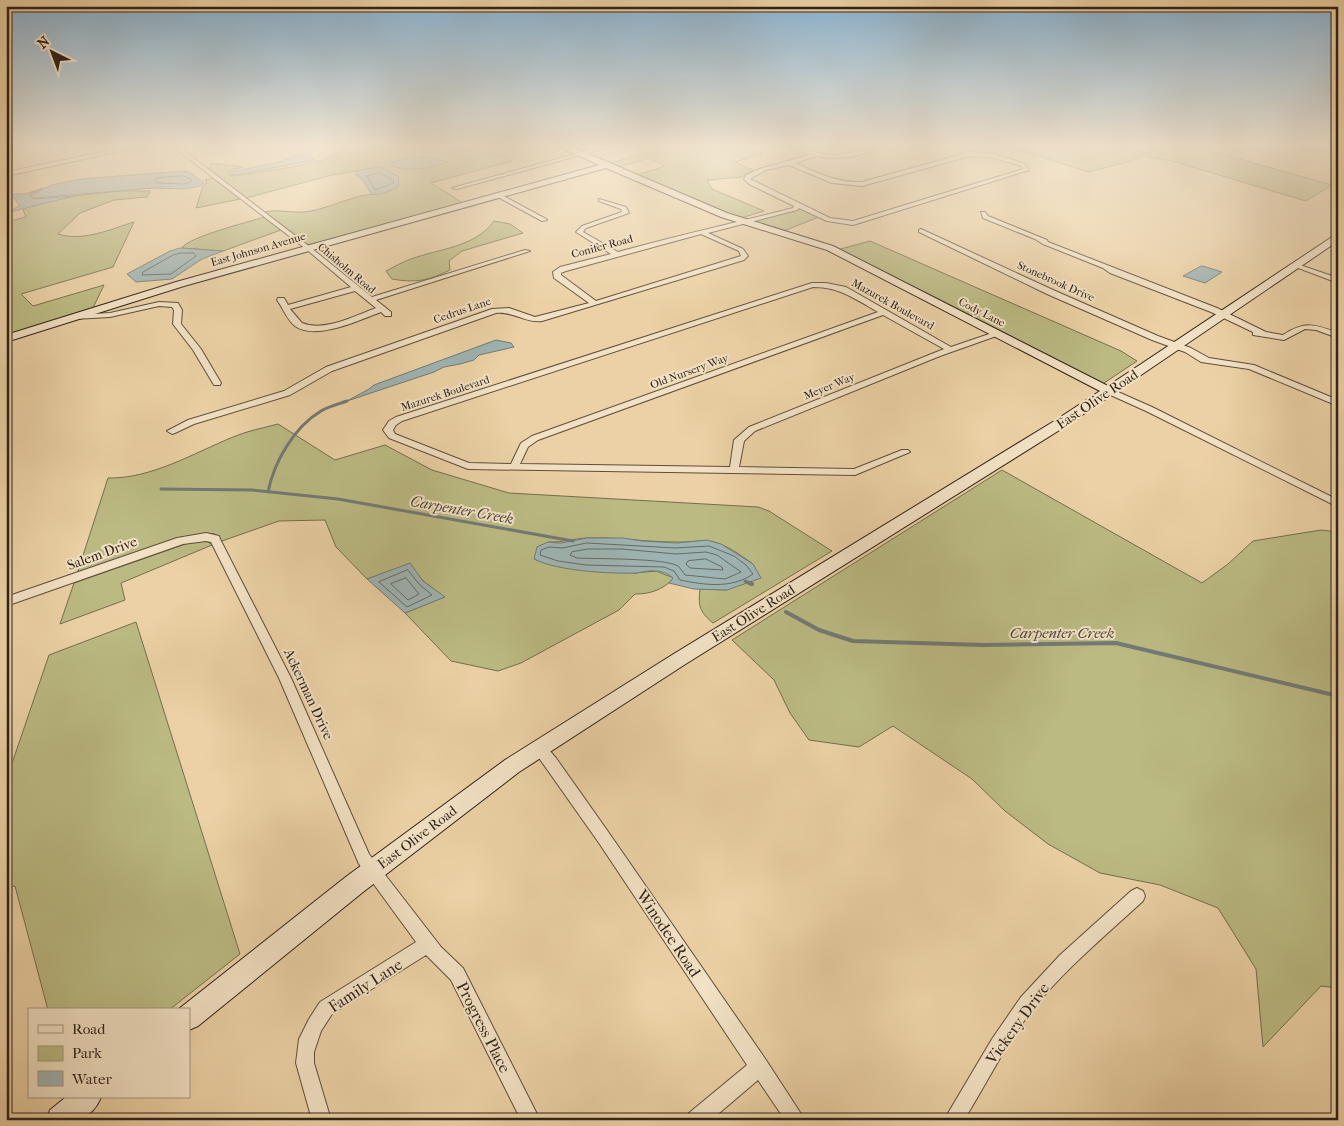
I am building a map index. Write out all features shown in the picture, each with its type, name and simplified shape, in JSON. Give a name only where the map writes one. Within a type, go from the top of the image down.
[{"type":"street","name":"Chisholm Road","points":[[243,199],[308,248],[385,312],[312,329],[299,326],[287,308]]},
{"type":"street","name":"East Johnson Avenue","points":[[6,339],[180,284],[485,199]]},
{"type":"street","points":[[505,199],[544,220]]},
{"type":"street","name":"Cody Lane","points":[[687,199],[741,221],[830,248],[1109,391],[1149,408],[1338,504]]},
{"type":"street","points":[[786,199],[835,221],[858,222],[937,199]]},
{"type":"street","points":[[601,200],[624,208],[626,213],[584,227],[579,232],[617,254]]},
{"type":"street","name":"Conifer Road","points":[[594,303],[556,274],[563,269],[617,254],[702,232],[716,231],[741,221],[795,209],[798,205]]},
{"type":"street","points":[[983,213],[985,217],[1182,298],[1251,332],[1284,338],[1305,327],[1317,328],[1338,336]]},
{"type":"street","name":"Stonebrook Drive","points":[[921,231],[1179,348],[1184,352],[1210,362],[1258,369],[1338,403]]},
{"type":"street","name":"Cedrus Lane","points":[[172,431],[191,422],[287,393],[329,369],[495,310],[509,310],[517,312],[526,319],[537,320],[745,256],[741,250],[702,232]]},
{"type":"street","name":"East Olive Road","points":[[190,1016],[372,871],[539,748],[1179,348],[1219,316],[1338,236]]},
{"type":"street","points":[[370,300],[527,251]]},
{"type":"street","points":[[1294,265],[1338,280]]},
{"type":"street","name":"Mazurek Boulevard","points":[[905,452],[855,472],[514,467],[460,464],[392,436],[388,430],[392,423],[399,419],[806,286],[819,284],[839,287],[955,348]]},
{"type":"street","points":[[280,300],[287,308],[357,288]]},
{"type":"street","points":[[75,317],[110,315],[159,304],[175,305],[178,310],[177,324],[197,349],[217,383]]},
{"type":"street","name":"Old Nursery Way","points":[[514,467],[524,445],[535,438],[884,312]]},
{"type":"street","name":"Meyer Way","points":[[734,470],[739,440],[747,432],[955,348],[968,345],[995,332]]},
{"type":"street","name":"Salem Drive","points":[[6,602],[181,541],[208,537]]},
{"type":"street","name":"Ackerman Drive","points":[[208,537],[215,539],[221,549],[285,678],[364,859],[372,871]]},
{"type":"street","name":"Winodee Road","points":[[539,748],[551,762],[604,838],[796,1120]]},
{"type":"street","name":"Progress Place","points":[[372,871],[435,953],[457,974],[531,1120]]},
{"type":"street","name":"Vickery Drive","points":[[953,1120],[1005,1034],[1028,1003],[1052,975],[1137,896]]},
{"type":"street","name":"Family Lane","points":[[322,1120],[306,1072],[304,1053],[315,1024],[326,1008],[428,944]]},
{"type":"street","points":[[696,1120],[760,1066]]},
{"type":"street","points":[[60,1120],[87,1098]]},
{"type":"green space","points":[[62,199],[130,199],[114,200],[80,213],[58,234],[87,236],[134,222],[113,267],[21,294],[33,306],[104,285],[92,310],[6,337],[6,222],[26,217],[22,207]]},
{"type":"green space","points":[[199,199],[240,199],[196,208]]},
{"type":"green space","points":[[352,199],[456,199],[463,203],[310,246],[265,212],[299,212],[324,208]]},
{"type":"green space","points":[[689,199],[735,199],[764,211],[738,219]]},
{"type":"green space","points":[[799,208],[819,217],[781,232],[750,223]]},
{"type":"green space","points":[[264,217],[281,230],[223,251],[182,248],[195,239]]},
{"type":"green space","points":[[494,221],[510,224],[523,233],[462,251],[449,261],[450,270],[428,279],[408,281],[392,279],[386,271],[411,259],[467,242],[486,230]]},
{"type":"green space","points":[[870,241],[1121,351],[1137,361],[1101,385],[837,250]]},
{"type":"green space","points":[[278,424],[335,460],[385,445],[432,470],[509,493],[758,507],[769,511],[832,551],[713,623],[705,616],[701,609],[699,600],[700,589],[727,590],[753,564],[724,546],[709,541],[664,542],[600,538],[548,542],[575,569],[635,573],[656,571],[674,578],[665,586],[656,590],[635,594],[619,610],[521,663],[498,671],[451,661],[405,613],[444,597],[423,581],[410,564],[367,579],[336,547],[325,520],[279,521],[222,541],[215,534],[206,533],[181,538],[77,574],[108,478],[124,477],[156,470],[238,435]]},
{"type":"green space","points":[[1002,470],[1202,583],[1228,564],[1253,541],[1321,530],[1338,532],[1338,988],[1321,986],[1263,1047],[1256,969],[1218,908],[1160,885],[1100,873],[1048,844],[1005,811],[972,779],[893,726],[859,747],[809,740],[790,713],[774,680],[732,640]]},
{"type":"green space","points":[[194,541],[207,541],[212,545],[121,583],[125,600],[60,624],[74,583]]},
{"type":"green space","points":[[136,622],[240,954],[172,1008],[47,1008],[15,886],[6,888],[6,781],[49,655]]},
{"type":"water","points":[[14,199],[64,199],[6,213],[20,206]]},
{"type":"water","points":[[180,248],[223,251],[202,259],[172,279],[136,282],[127,274],[170,251]]},
{"type":"water","points":[[1201,266],[1222,272],[1205,283],[1183,276]]},
{"type":"water","points":[[496,340],[511,343],[514,347],[479,355],[474,360],[444,367],[347,401],[374,385]]},
{"type":"water","points":[[587,538],[623,538],[677,543],[707,540],[721,544],[753,564],[761,578],[727,590],[694,589],[669,583],[673,578],[666,573],[658,571],[626,573],[584,571],[556,566],[534,559],[537,547],[548,542],[561,543]]},
{"type":"water","points":[[410,563],[423,581],[445,597],[405,613],[367,579]]},
{"type":"waterway","points":[[268,492],[280,457],[302,426],[324,409],[347,401]]},
{"type":"waterway","name":"Carpenter Creek","points":[[161,489],[268,492]]},
{"type":"waterway","name":"Carpenter Creek","points":[[268,492],[338,499],[573,541]]},
{"type":"waterway","name":"Carpenter Creek","points":[[745,581],[752,584],[749,583]]},
{"type":"waterway","name":"Carpenter Creek","points":[[786,612],[819,630],[853,641],[983,645],[1116,643],[1338,696]]}]
